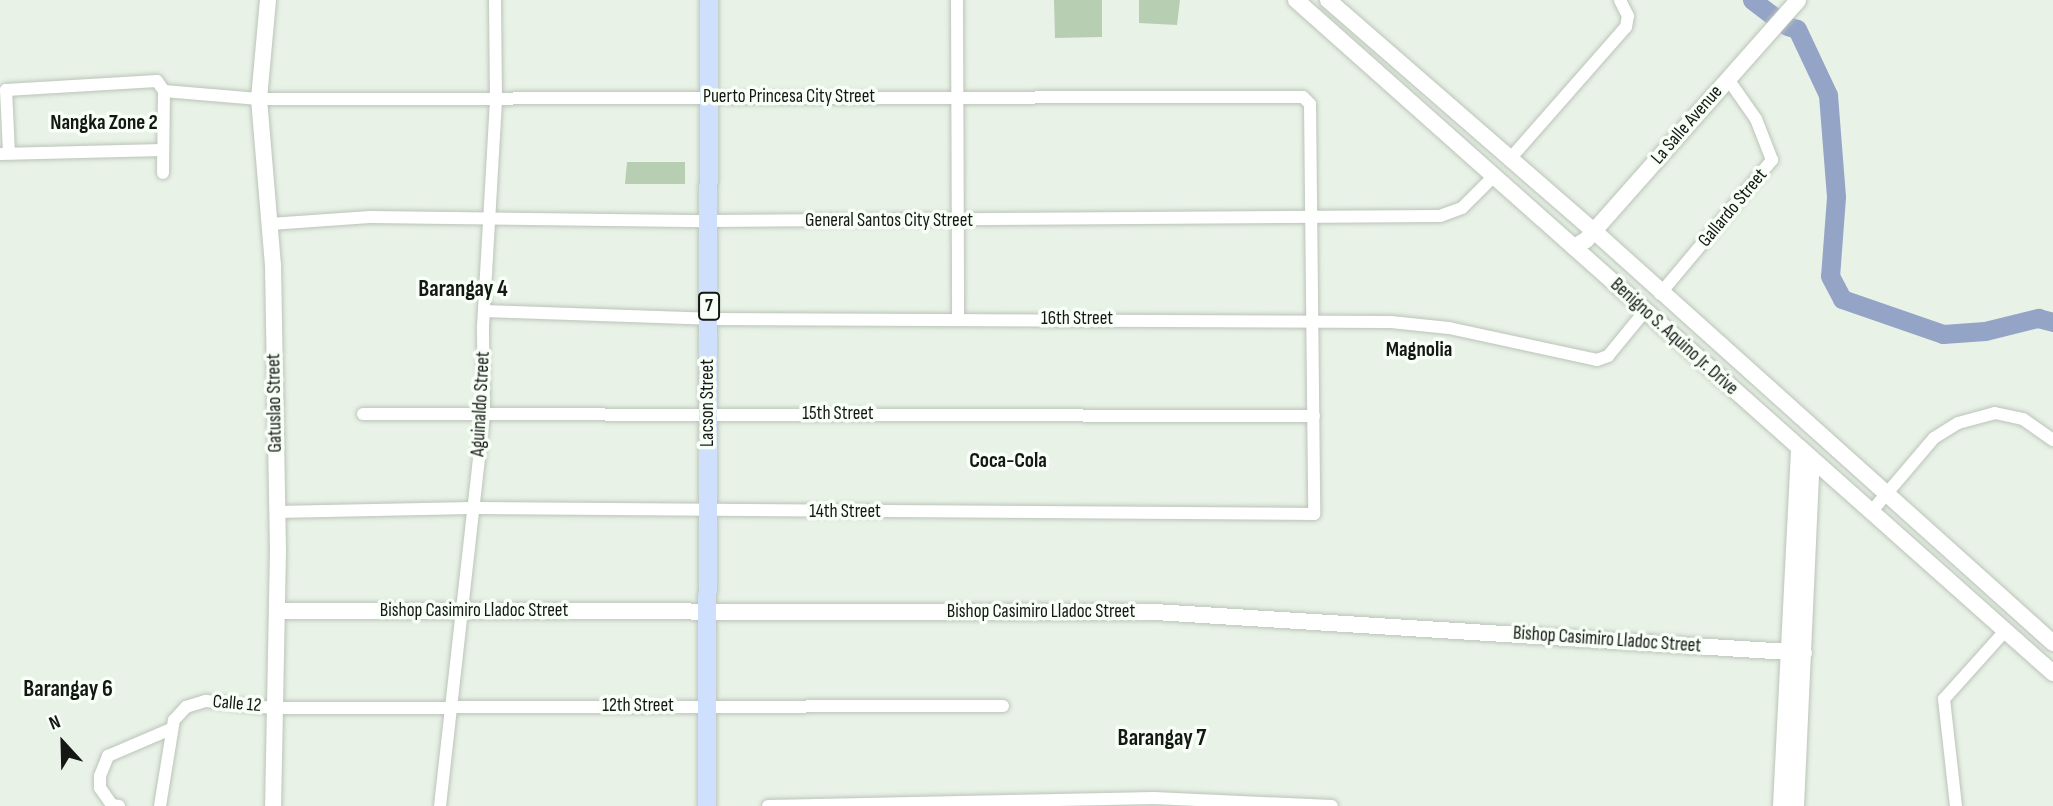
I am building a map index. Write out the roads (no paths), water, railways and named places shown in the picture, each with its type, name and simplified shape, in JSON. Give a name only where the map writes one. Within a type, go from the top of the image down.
[{"type":"main road","name":"Gatuslao Street","points":[[268,0],[260,99],[270,224],[276,512],[273,806]]},
{"type":"main road","name":"Lacson Street","points":[[707,806],[709,0]]},
{"type":"main road","name":"Benigno S. Aquino Jr. Drive","points":[[1296,0],[2053,673]]},
{"type":"main road","name":"Benigno S. Aquino Jr. Drive","points":[[1328,0],[1459,117],[1594,231],[2053,643]]},
{"type":"main road","name":"La Salle Avenue","points":[[1574,247],[1594,231],[1798,0]]},
{"type":"main road","points":[[1327,28],[1341,12]]},
{"type":"main road","points":[[1445,132],[1459,117]]},
{"type":"main road","points":[[1796,806],[1799,448]]},
{"type":"main road","points":[[1781,806],[1797,652],[1812,460]]},
{"type":"main road","points":[[1917,553],[1933,534]]},
{"type":"main road","name":"Bishop Casimiro Lladoc Street","points":[[277,611],[1155,612],[1797,652]]},
{"type":"street","name":"Aguinaldo Street","points":[[440,806],[484,414],[484,311],[496,98],[495,0]]},
{"type":"street","points":[[957,0],[958,319]]},
{"type":"street","points":[[1509,160],[1626,27],[1628,16],[1620,0]]},
{"type":"street","name":"Gallardo Street","points":[[1660,293],[1772,160],[1756,119],[1728,79]]},
{"type":"street","name":"Puerto Princesa City Street","points":[[4,153],[6,90],[157,81],[164,91],[260,99],[1303,97],[1311,109],[1313,219]]},
{"type":"street","points":[[163,173],[164,91]]},
{"type":"street","points":[[4,153],[163,150]]},
{"type":"street","name":"General Santos City Street","points":[[270,224],[370,217],[958,221],[1313,219],[1451,214],[1494,176]]},
{"type":"street","points":[[1313,219],[1311,319],[1314,416]]},
{"type":"street","name":"16th Street","points":[[484,311],[709,318],[1311,319],[1450,328],[1597,360],[1608,356],[1645,311]]},
{"type":"street","points":[[1871,512],[1934,438],[1958,423],[1995,413],[2023,419],[2053,440]]},
{"type":"street","name":"15th Street","points":[[363,414],[1314,416]]},
{"type":"street","name":"14th Street","points":[[276,512],[472,508],[1309,515],[1317,511],[1314,416]]},
{"type":"street","points":[[1956,806],[1944,699],[2005,631]]},
{"type":"street","name":"Calle 12","points":[[119,806],[112,805],[100,788],[100,776],[108,756],[171,729],[179,713],[194,703],[273,708]]},
{"type":"street","name":"12th Street","points":[[273,708],[1003,706]]},
{"type":"street","points":[[160,806],[171,729]]},
{"type":"street","points":[[768,806],[1154,798],[1332,806]]},
{"type":"waterway","points":[[1752,0],[1776,18]]},
{"type":"waterway","points":[[1787,26],[1797,29],[1828,95],[1836,197],[1830,276],[1842,299],[1943,334],[1985,331],[2038,318],[2053,322]]},
{"type":"district","name":"Nangka Zone 2","points":[[104,123]]},
{"type":"district","name":"Barangay 4","points":[[463,289]]},
{"type":"district","name":"Magnolia","points":[[1419,350]]},
{"type":"district","name":"Coca-Cola","points":[[1008,461]]},
{"type":"district","name":"Barangay 6","points":[[68,689]]},
{"type":"district","name":"Barangay 7","points":[[1162,738]]}]
